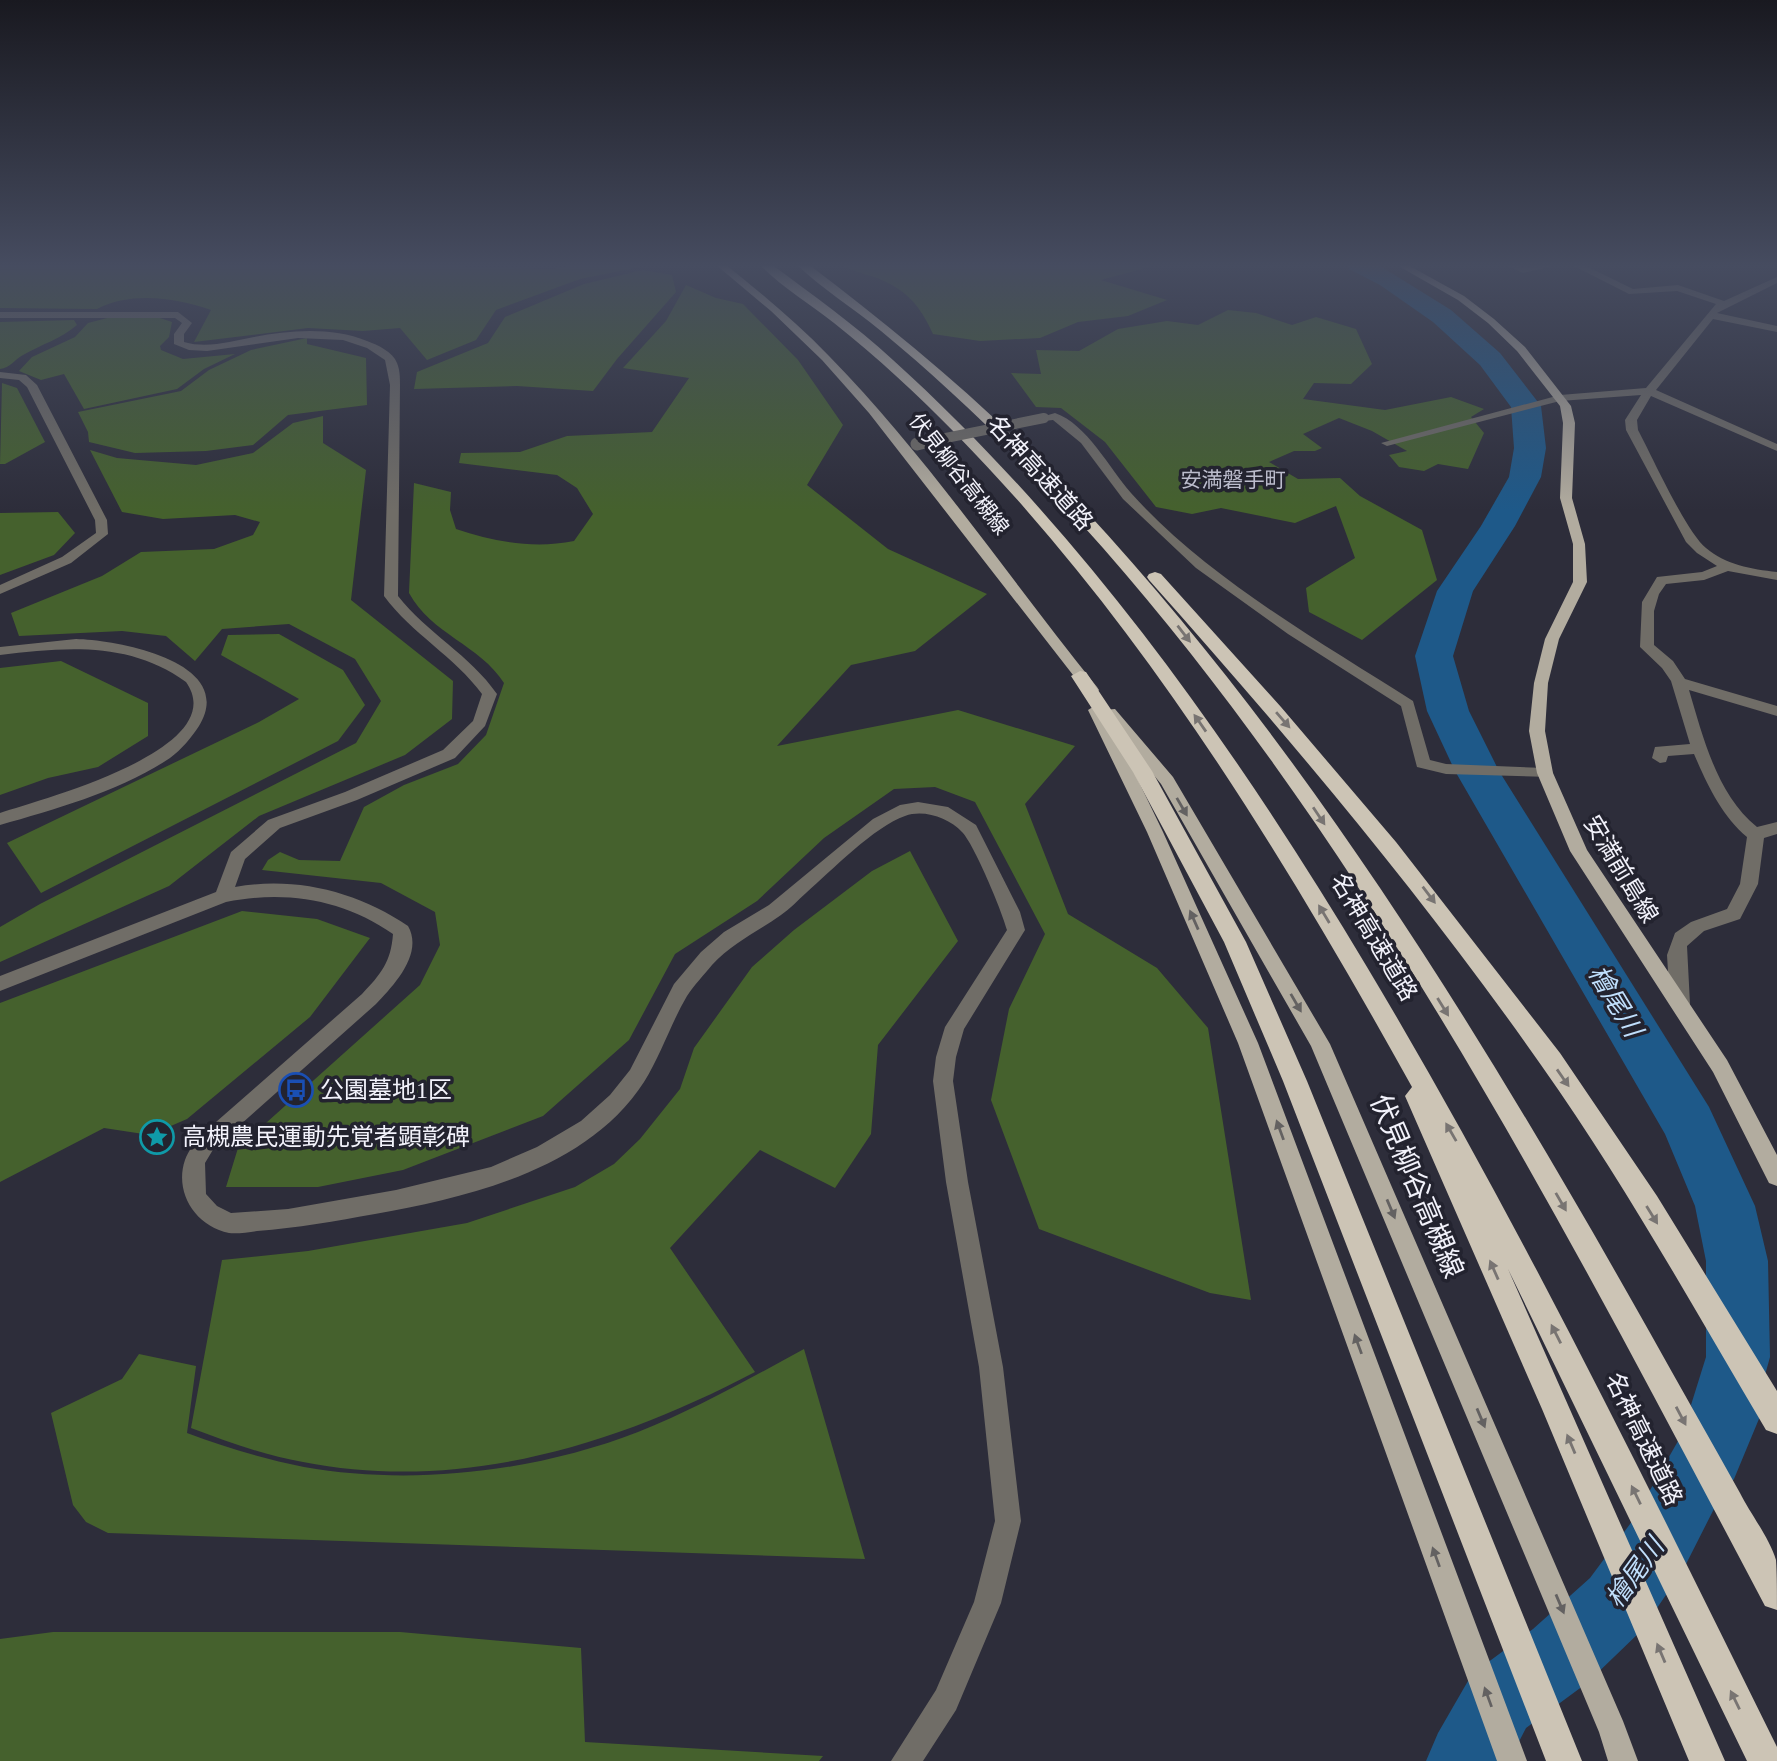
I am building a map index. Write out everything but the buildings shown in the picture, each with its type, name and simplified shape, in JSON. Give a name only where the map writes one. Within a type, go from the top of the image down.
[{"type":"highway","name":"名神高速道路","points":[[867,346],[953,424],[1029,505],[1099,588],[1176,689],[1260,808],[1456,1139],[1587,1394],[1765,1761]]},
{"type":"highway","name":"名神高速道路","points":[[909,346],[960,390],[1022,452],[1157,600],[1231,694],[1310,803],[1401,939],[1517,1125],[1649,1356],[1777,1594]]},
{"type":"highway","points":[[922,346],[1035,448],[1136,555],[1298,737],[1409,870],[1516,1011],[1603,1136],[1777,1419]]},
{"type":"highway","points":[[1080,676],[1142,771],[1235,942],[1295,1081],[1564,1761]]},
{"type":"highway","points":[[1342,943],[1410,1080],[1552,1399],[1707,1761]]},
{"type":"main road","name":"伏見柳谷高槻線","points":[[814,346],[868,405],[1080,676],[1167,781],[1320,1044],[1534,1541],[1623,1761]]},
{"type":"main road","name":"安満前島線","points":[[1518,346],[1569,423],[1566,498],[1579,544],[1580,582],[1552,639],[1541,683],[1537,731],[1545,773],[1579,851],[1720,1066],[1777,1176]]},
{"type":"main road","name":"伏見柳谷高槻線","points":[[1080,676],[1155,832],[1248,1043],[1511,1761]]},
{"type":"street","points":[[185,346],[193,349],[227,346]]},
{"type":"street","points":[[223,896],[237,856],[274,824],[351,796],[449,754],[480,723],[490,694],[471,669],[408,618],[391,596],[395,385],[392,362],[372,346]]},
{"type":"street","points":[[1685,346],[1636,408],[1631,420],[1632,430],[1692,542],[1703,554],[1726,567],[1745,573],[1777,576]]},
{"type":"street","points":[[0,375],[22,377],[32,384],[101,520],[102,534],[61,566],[0,590]]},
{"type":"street","points":[[1387,443],[1554,399],[1649,391],[1777,448]]},
{"type":"street","points":[[902,447],[1055,416],[1085,441],[1127,496],[1201,565],[1233,590],[1408,704],[1423,763],[1446,769],[1545,773]]},
{"type":"street","points":[[1726,567],[1704,576],[1662,580],[1651,594],[1645,627],[1647,647],[1666,660],[1681,683],[1691,726],[1701,748],[1736,817],[1756,835]]},
{"type":"street","points":[[0,651],[82,643],[119,649],[177,671],[190,679],[198,690],[200,705],[190,729],[165,754],[130,773],[0,819]]},
{"type":"street","points":[[1681,683],[1777,711]]},
{"type":"street","points":[[1660,758],[1661,751],[1701,748]]},
{"type":"street","points":[[0,984],[223,896],[247,890],[268,890],[355,903],[385,917],[402,931],[401,952],[393,974],[369,999],[223,1126],[207,1142],[195,1161],[192,1180],[196,1198],[209,1213],[230,1223],[288,1219],[396,1200],[493,1176],[545,1154],[588,1127],[617,1101],[637,1076],[681,989],[708,957],[730,937],[775,911],[879,823],[900,811],[918,808],[948,813],[970,829],[1012,912],[1016,930],[956,1027],[946,1057],[943,1081],[957,1182],[993,1378],[1008,1521],[987,1603],[946,1700],[906,1761]]},
{"type":"street","points":[[1756,835],[1769,828],[1777,828]]},
{"type":"street","points":[[1680,1004],[1682,989],[1675,952],[1684,934],[1705,923],[1734,914],[1749,884],[1756,835]]},
{"type":"green space","points":[[0,346],[41,346],[7,367],[0,369]]},
{"type":"green space","points":[[55,346],[160,346],[161,350],[183,359],[235,354],[204,369],[177,389],[84,409],[64,374],[41,380],[19,371],[32,357]]},
{"type":"green space","points":[[269,346],[316,346],[366,358],[367,405],[288,415],[253,445],[206,451],[135,453],[89,442],[88,432],[78,412],[181,391],[209,370],[251,350]]},
{"type":"green space","points":[[415,346],[461,346],[427,360]]},
{"type":"green space","points":[[480,346],[628,346],[593,391],[517,386],[414,389],[417,372]]},
{"type":"green space","points":[[643,346],[784,346],[798,360],[843,425],[807,485],[888,549],[987,594],[915,651],[851,665],[777,746],[958,710],[1075,746],[1025,804],[1068,914],[1157,968],[1208,1028],[1251,1300],[1210,1293],[1039,1229],[991,1100],[1009,1009],[1045,934],[975,802],[935,787],[894,789],[824,838],[757,901],[675,954],[629,1040],[543,1116],[403,1170],[318,1187],[226,1187],[238,1148],[420,985],[440,945],[435,912],[381,883],[262,870],[268,860],[280,852],[299,860],[340,861],[364,807],[404,785],[458,764],[486,735],[504,683],[482,659],[430,619],[409,593],[414,483],[451,492],[450,510],[456,529],[515,543],[574,541],[593,514],[577,488],[557,475],[459,463],[461,453],[520,452],[567,436],[652,432],[689,378],[623,368]]},
{"type":"green space","points":[[1088,346],[1364,346],[1372,364],[1351,384],[1314,383],[1303,399],[1385,410],[1451,397],[1484,409],[1471,417],[1484,433],[1468,469],[1438,464],[1424,471],[1399,467],[1389,455],[1407,451],[1372,431],[1339,418],[1303,434],[1322,448],[1315,451],[1294,451],[1269,462],[1298,479],[1340,478],[1360,496],[1422,530],[1437,580],[1362,640],[1309,612],[1306,588],[1355,558],[1336,506],[1295,523],[1221,508],[1192,514],[1156,507],[1105,442],[1061,408],[1036,407],[1011,373],[1041,374],[1036,350],[1079,351]]},
{"type":"green space","points":[[2,383],[17,388],[45,442],[5,464],[0,464]]},
{"type":"green space","points":[[323,416],[323,443],[366,470],[351,600],[453,681],[452,719],[405,755],[259,816],[169,886],[0,962],[0,927],[356,743],[381,701],[355,659],[289,624],[222,629],[195,661],[166,636],[122,631],[19,636],[11,613],[102,576],[141,552],[214,549],[253,535],[260,522],[235,515],[163,519],[122,512],[90,450],[117,458],[196,465],[253,453],[293,423]]},
{"type":"green space","points":[[58,512],[75,533],[54,555],[0,575],[0,513]]},
{"type":"green space","points":[[279,634],[343,670],[365,705],[338,741],[41,893],[7,843],[259,722],[299,699],[221,655],[228,635]]},
{"type":"green space","points":[[61,661],[148,703],[148,736],[98,767],[48,778],[0,795],[0,668]]},
{"type":"green space","points":[[910,851],[958,941],[878,1045],[871,1134],[835,1188],[760,1150],[670,1248],[755,1372],[648,1421],[593,1441],[536,1456],[479,1466],[421,1471],[362,1470],[274,1456],[191,1428],[222,1260],[308,1251],[467,1223],[575,1187],[614,1164],[640,1139],[680,1089],[694,1048],[752,967],[794,930],[872,871]]},
{"type":"green space","points":[[242,911],[317,919],[370,938],[310,1017],[187,1119],[150,1135],[104,1128],[0,1182],[0,1003]]},
{"type":"green space","points":[[804,1349],[865,1559],[108,1533],[86,1522],[73,1505],[51,1413],[122,1379],[139,1354],[196,1366],[187,1433],[201,1438],[274,1460],[345,1473],[430,1475],[473,1472],[558,1457],[638,1432],[702,1404]]},
{"type":"green space","points":[[53,1632],[400,1632],[581,1648],[585,1742],[823,1756],[819,1761],[0,1761],[0,1639]]},
{"type":"waterway","name":"檜尾川","points":[[1466,1761],[1499,1701],[1560,1656],[1616,1604],[1658,1545],[1696,1473],[1710,1455],[1728,1414],[1724,1405],[1738,1357],[1737,1261],[1725,1206],[1689,1124],[1477,771],[1448,711],[1434,656],[1455,591],[1498,526],[1525,477],[1530,448],[1526,406],[1490,359],[1476,346]]},
{"type":"place","name":"公園墓地1区","points":[[296,1090]]},
{"type":"place","name":"高槻農民運動先覚者顕彰碑","points":[[157,1137]]},
{"type":"district","name":"安満磐手町","points":[[1233,480]]}]
